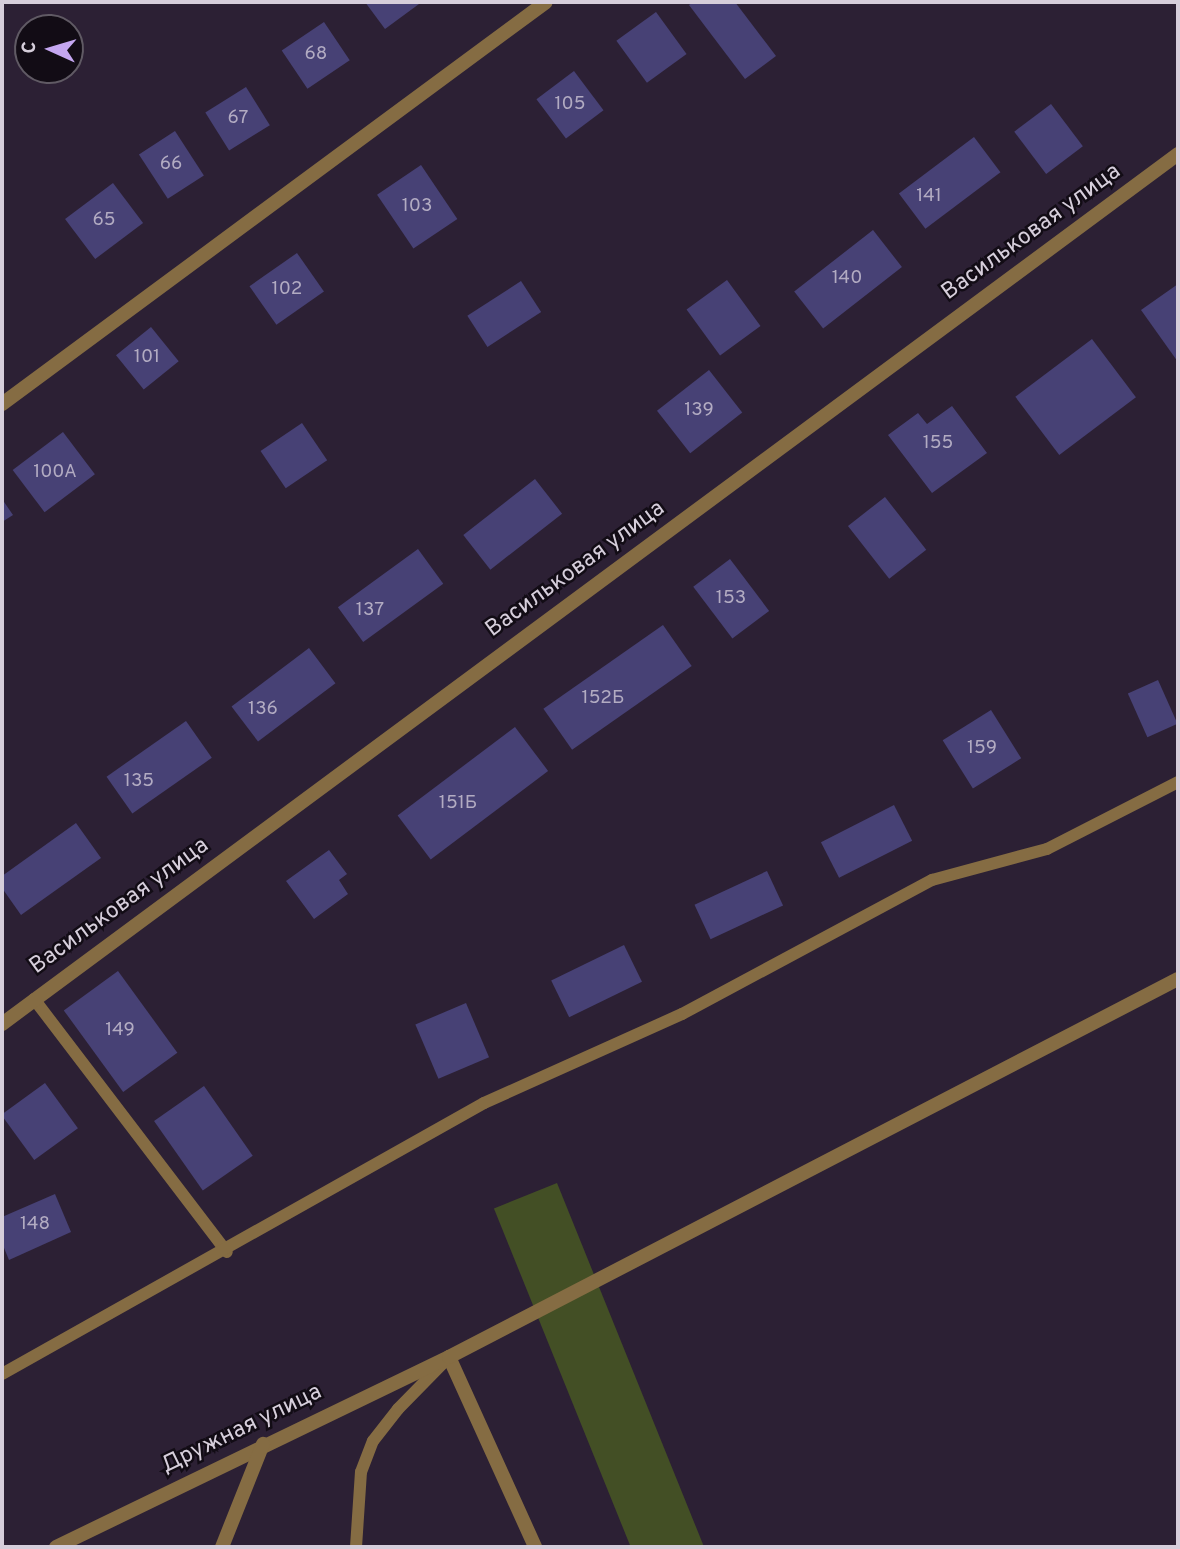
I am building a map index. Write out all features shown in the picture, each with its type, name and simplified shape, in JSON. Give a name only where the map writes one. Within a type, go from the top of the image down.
[{"type":"street","points":[[2,404],[546,2]]},
{"type":"street","name":"Васильковая улица","points":[[2,1024],[1178,154]]},
{"type":"street","name":"Дружная улица","points":[[56,1547],[263,1444],[449,1357],[1178,979]]},
{"type":"street","points":[[449,1357],[535,1547]]},
{"type":"street","points":[[222,1547],[263,1444]]},
{"type":"lane","points":[[2,1374],[227,1252],[484,1103],[682,1014],[932,880],[1048,849],[1178,782]]},
{"type":"lane","points":[[34,999],[227,1252]]},
{"type":"lane","points":[[356,1547],[361,1472],[373,1441],[398,1409],[449,1357]]},
{"type":"green space","points":[[557,1183],[704,1547],[631,1547],[494,1208]]},
{"type":"building","points":[[365,2],[418,2],[419,4],[385,29]]},
{"type":"building","points":[[693,2],[735,2],[776,56],[745,79],[689,5]]},
{"type":"building","points":[[656,12],[687,54],[647,83],[616,41]]},
{"type":"building","points":[[324,22],[350,60],[307,89],[282,51]]},
{"type":"building","points":[[574,71],[603,110],[566,138],[536,99]]},
{"type":"building","points":[[246,87],[270,125],[229,151],[205,112]]},
{"type":"building","points":[[1051,104],[1083,146],[1046,174],[1014,132]]},
{"type":"building","points":[[175,131],[204,175],[168,199],[139,154]]},
{"type":"building","points":[[974,137],[1000,172],[925,229],[899,194]]},
{"type":"building","points":[[421,165],[457,219],[413,249],[377,195]]},
{"type":"building","points":[[113,183],[143,223],[95,259],[65,219]]},
{"type":"building","points":[[873,230],[902,267],[823,329],[794,292]]},
{"type":"building","points":[[297,253],[324,292],[276,325],[249,286]]},
{"type":"building","points":[[727,280],[761,326],[720,356],[687,309]]},
{"type":"building","points":[[521,281],[541,312],[487,347],[467,316]]},
{"type":"building","points":[[1178,284],[1178,362],[1141,310]]},
{"type":"building","points":[[151,327],[179,361],[144,390],[116,355]]},
{"type":"building","points":[[1092,339],[1136,397],[1059,455],[1015,397]]},
{"type":"building","points":[[709,370],[742,413],[690,453],[657,411]]},
{"type":"building","points":[[952,406],[987,453],[932,493],[888,435],[918,413],[927,424]]},
{"type":"building","points":[[302,423],[327,460],[286,488],[261,451]]},
{"type":"building","points":[[63,432],[95,474],[45,512],[13,470]]},
{"type":"building","points":[[535,479],[562,514],[490,570],[463,535]]},
{"type":"building","points":[[885,497],[926,550],[889,579],[848,526]]},
{"type":"building","points":[[2,499],[13,515],[2,522]]},
{"type":"building","points":[[418,549],[443,584],[363,642],[338,607]]},
{"type":"building","points":[[730,559],[769,611],[732,639],[693,587]]},
{"type":"building","points":[[663,625],[692,666],[572,750],[543,709]]},
{"type":"building","points":[[309,648],[335,683],[258,742],[232,706]]},
{"type":"building","points":[[1158,680],[1178,724],[1147,737],[1128,693]]},
{"type":"building","points":[[991,710],[1021,758],[973,789],[943,740]]},
{"type":"building","points":[[186,721],[212,758],[132,813],[107,777]]},
{"type":"building","points":[[515,727],[548,771],[431,859],[398,815]]},
{"type":"building","points":[[894,805],[912,841],[839,878],[821,842]]},
{"type":"building","points":[[76,823],[101,858],[21,915],[2,888],[2,876]]},
{"type":"building","points":[[329,850],[347,874],[339,880],[348,894],[314,919],[286,881]]},
{"type":"building","points":[[767,871],[783,905],[711,939],[694,905]]},
{"type":"building","points":[[624,945],[642,982],[569,1017],[551,981]]},
{"type":"building","points":[[118,971],[177,1053],[123,1092],[64,1010]]},
{"type":"building","points":[[466,1003],[489,1057],[438,1079],[415,1024]]},
{"type":"building","points":[[45,1083],[78,1128],[34,1160],[2,1114]]},
{"type":"building","points":[[204,1086],[253,1156],[203,1191],[154,1121]]},
{"type":"building","points":[[55,1194],[71,1232],[9,1260],[2,1243],[2,1217]]}]
